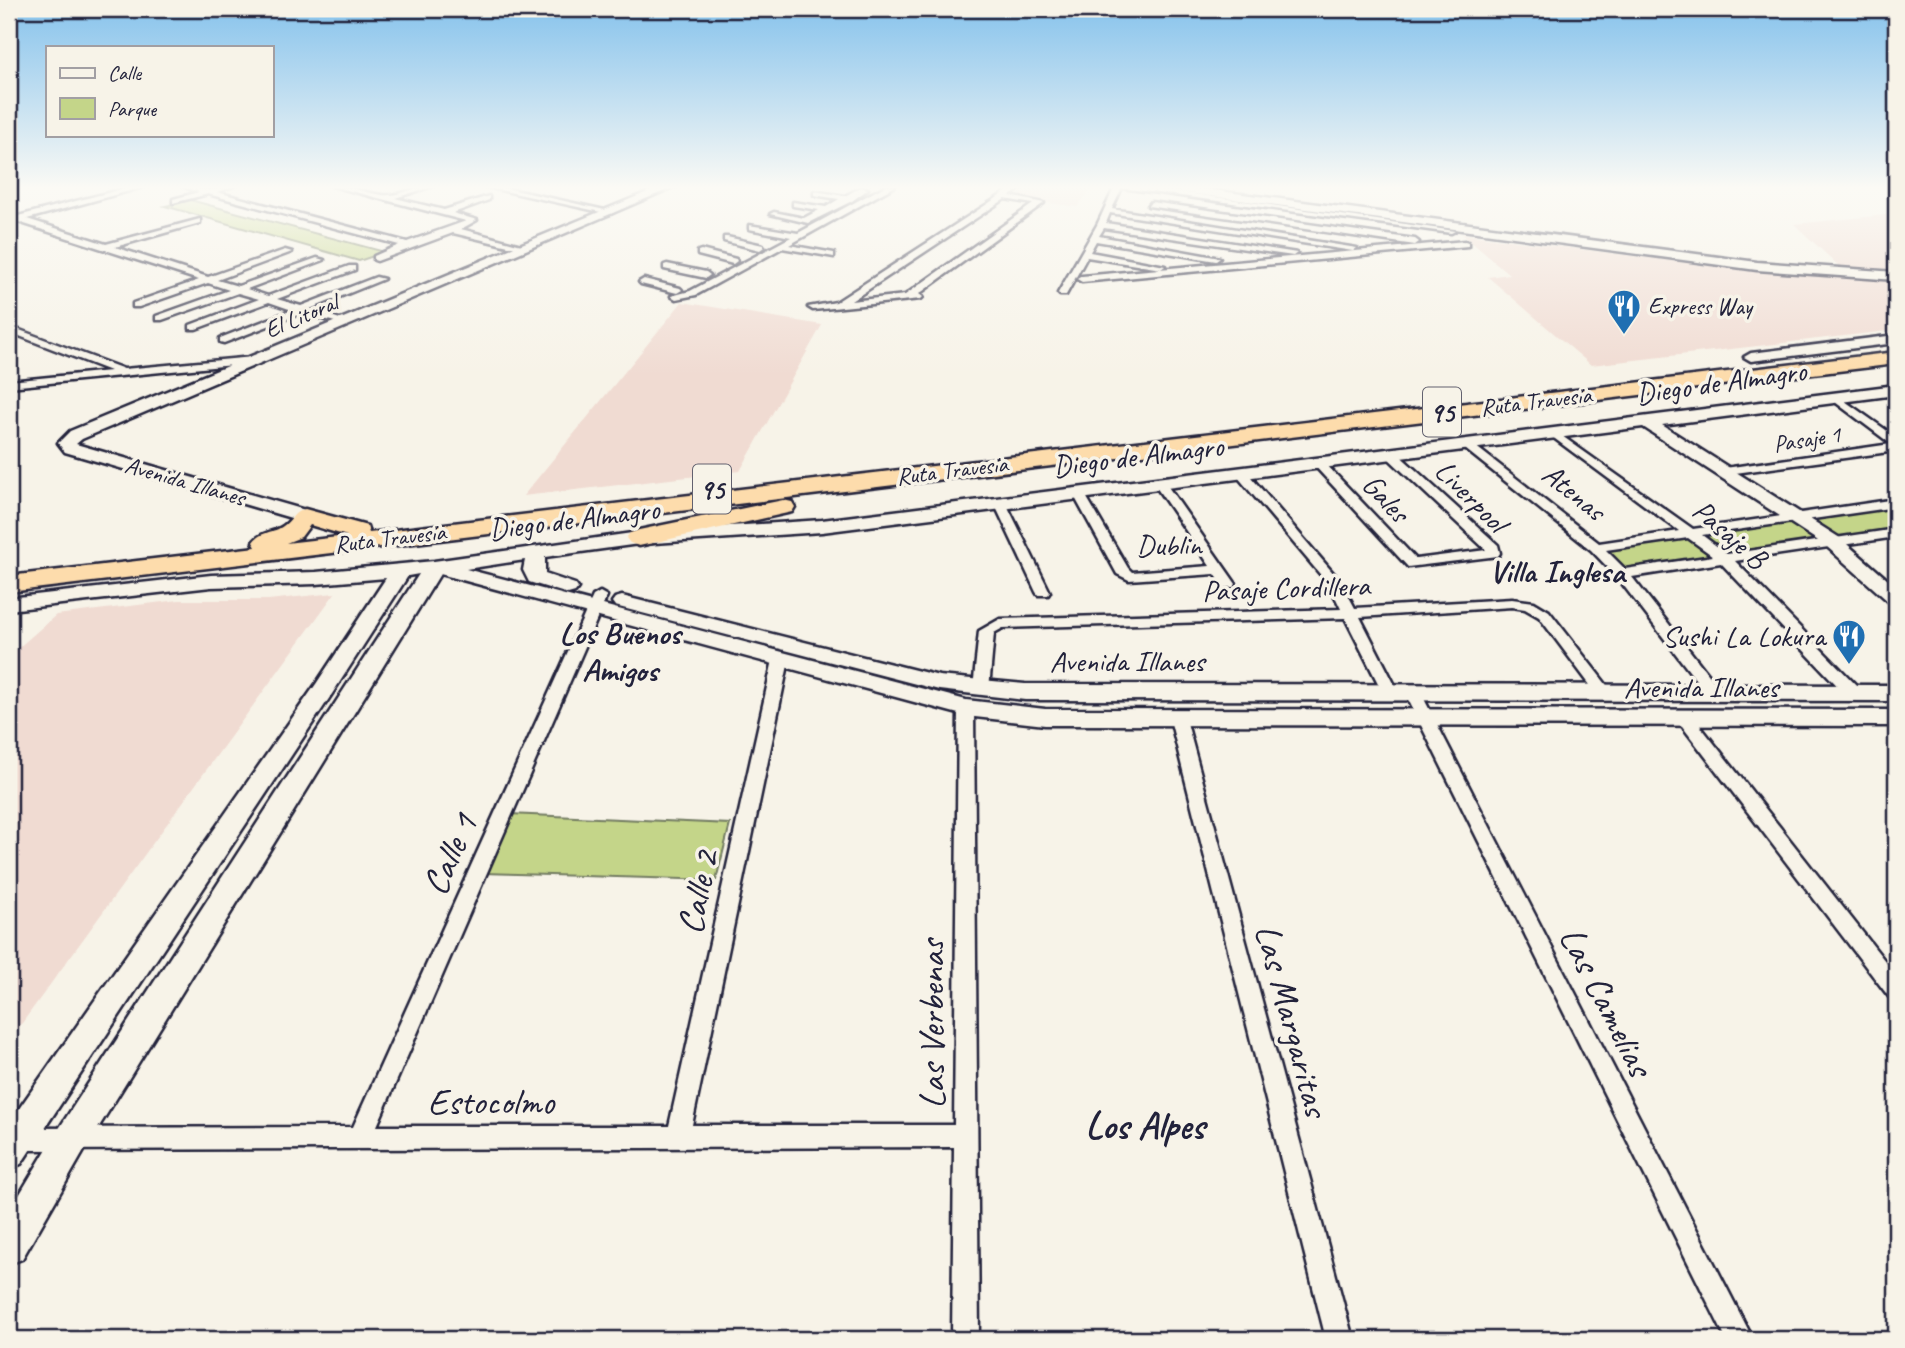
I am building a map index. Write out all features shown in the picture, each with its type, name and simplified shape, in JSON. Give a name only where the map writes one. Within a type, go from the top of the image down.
[{"type":"highway","name":"Ruta Travesía","points":[[10,599],[938,472],[1775,368],[1896,349]]},
{"type":"highway","points":[[1414,406],[1489,387],[1751,357],[1775,368],[1896,364]]},
{"type":"highway","name":"Ruta Travesía","points":[[9,573],[1414,406],[1896,358]]},
{"type":"highway","points":[[639,538],[938,472]]},
{"type":"highway","points":[[265,542],[292,531],[305,516],[358,531]]},
{"type":"main road","name":"El Litoral","points":[[67,443],[76,435],[520,249]]},
{"type":"main road","points":[[1625,249],[1757,266],[1896,276]]},
{"type":"main road","points":[[1751,357],[1896,339]]},
{"type":"main road","name":"Diego de Almagro","points":[[10,599],[211,581],[316,578],[434,567],[639,538],[822,526],[1895,391]]},
{"type":"main road","points":[[1647,422],[1833,542],[1896,598]]},
{"type":"main road","name":"Avenida Illanes","points":[[67,443],[71,449],[305,516]]},
{"type":"main road","points":[[13,1146],[308,712],[401,570],[424,561],[494,550],[525,549],[536,553]]},
{"type":"main road","name":"Avenida Illanes","points":[[536,553],[533,570],[536,578],[596,603],[781,660],[966,708],[1045,717],[1178,719],[1896,718]]},
{"type":"main road","points":[[9,1246],[72,1139],[434,567]]},
{"type":"main road","name":"Avenida Illanes","points":[[434,567],[930,681],[981,689],[1025,692],[1896,693]]},
{"type":"street","points":[[112,249],[343,323]]},
{"type":"street","points":[[377,258],[396,249]]},
{"type":"street","points":[[644,282],[677,290],[756,249]]},
{"type":"street","points":[[677,290],[676,296],[693,293],[777,249]]},
{"type":"street","points":[[799,249],[831,255]]},
{"type":"street","points":[[839,304],[927,249]]},
{"type":"street","points":[[909,297],[977,249]]},
{"type":"street","points":[[1063,293],[1087,249]]},
{"type":"street","points":[[1160,249],[1216,258]]},
{"type":"street","points":[[1206,268],[1223,249]]},
{"type":"street","points":[[1265,249],[1316,257]]},
{"type":"street","points":[[1357,249],[1376,252]]},
{"type":"street","points":[[1083,279],[1405,249]]},
{"type":"street","points":[[136,305],[288,252]]},
{"type":"street","points":[[701,253],[733,261]]},
{"type":"street","points":[[1084,254],[1186,270]]},
{"type":"street","points":[[159,318],[320,260]]},
{"type":"street","points":[[667,267],[706,275]]},
{"type":"street","points":[[193,327],[352,268]]},
{"type":"street","points":[[224,340],[379,279]]},
{"type":"street","points":[[813,307],[922,297]]},
{"type":"street","points":[[9,328],[125,373]]},
{"type":"street","points":[[12,381],[253,360]]},
{"type":"street","points":[[1835,397],[1896,444]]},
{"type":"street","name":"Pasaje B","points":[[1555,434],[1724,558],[1854,693]]},
{"type":"street","name":"Atenas","points":[[1466,444],[1596,547],[1622,574],[1715,693]]},
{"type":"street","name":"Pasaje 1","points":[[1725,472],[1896,444]]},
{"type":"street","name":"Liverpool","points":[[1391,454],[1495,551],[1418,564]]},
{"type":"street","name":"Gales","points":[[1318,463],[1408,561],[1418,564]]},
{"type":"street","name":"Las Camelias","points":[[1241,473],[1336,585],[1402,693],[1426,719],[1740,1339]]},
{"type":"street","points":[[1160,484],[1229,584]]},
{"type":"street","name":"Dublin","points":[[1079,494],[1122,571],[1129,576],[1220,570]]},
{"type":"street","points":[[1000,503],[1043,592]]},
{"type":"street","points":[[1596,547],[1896,503]]},
{"type":"street","points":[[1622,574],[1896,533]]},
{"type":"street","name":"Calle 1","points":[[360,1138],[596,603]]},
{"type":"street","name":"Pasaje Cordillera","points":[[981,689],[987,631],[1000,624],[1352,613],[1512,603],[1529,605],[1544,614],[1605,693]]},
{"type":"street","name":"Calle 2","points":[[678,1137],[781,660]]},
{"type":"street","name":"Las Verbenas","points":[[966,708],[966,1339]]},
{"type":"street","points":[[1685,718],[1896,991]]},
{"type":"street","name":"Las Margaritas","points":[[1178,719],[1340,1339]]},
{"type":"street","name":"Estocolmo","points":[[13,1146],[72,1139],[966,1136]]},
{"type":"shaded area","points":[[1480,249],[1578,249],[1757,272],[1896,282],[1896,330],[1591,365],[1488,277],[1509,274]]},
{"type":"shaded area","points":[[1821,249],[1896,249],[1896,271],[1841,268]]},
{"type":"shaded area","points":[[682,302],[822,325],[740,471],[523,496]]},
{"type":"shaded area","points":[[335,593],[9,1041],[9,656],[56,615],[179,600],[268,600]]},
{"type":"green space","points":[[316,249],[373,249],[385,252],[359,261]]},
{"type":"green space","points":[[1896,505],[1896,531],[1623,572],[1601,549]]},
{"type":"green space","points":[[509,814],[730,824],[716,880],[483,873]]},
{"type":"place","name":"Express Way","points":[[1624,336]]},
{"type":"place","name":"Sushi La Lokura","points":[[1849,666]]},
{"type":"district","name":"Villa Inglesa","points":[[1557,571]]},
{"type":"district","name":"Los Buenos Amigos","points":[[620,652]]},
{"type":"district","name":"Los Alpes","points":[[1145,1125]]}]
